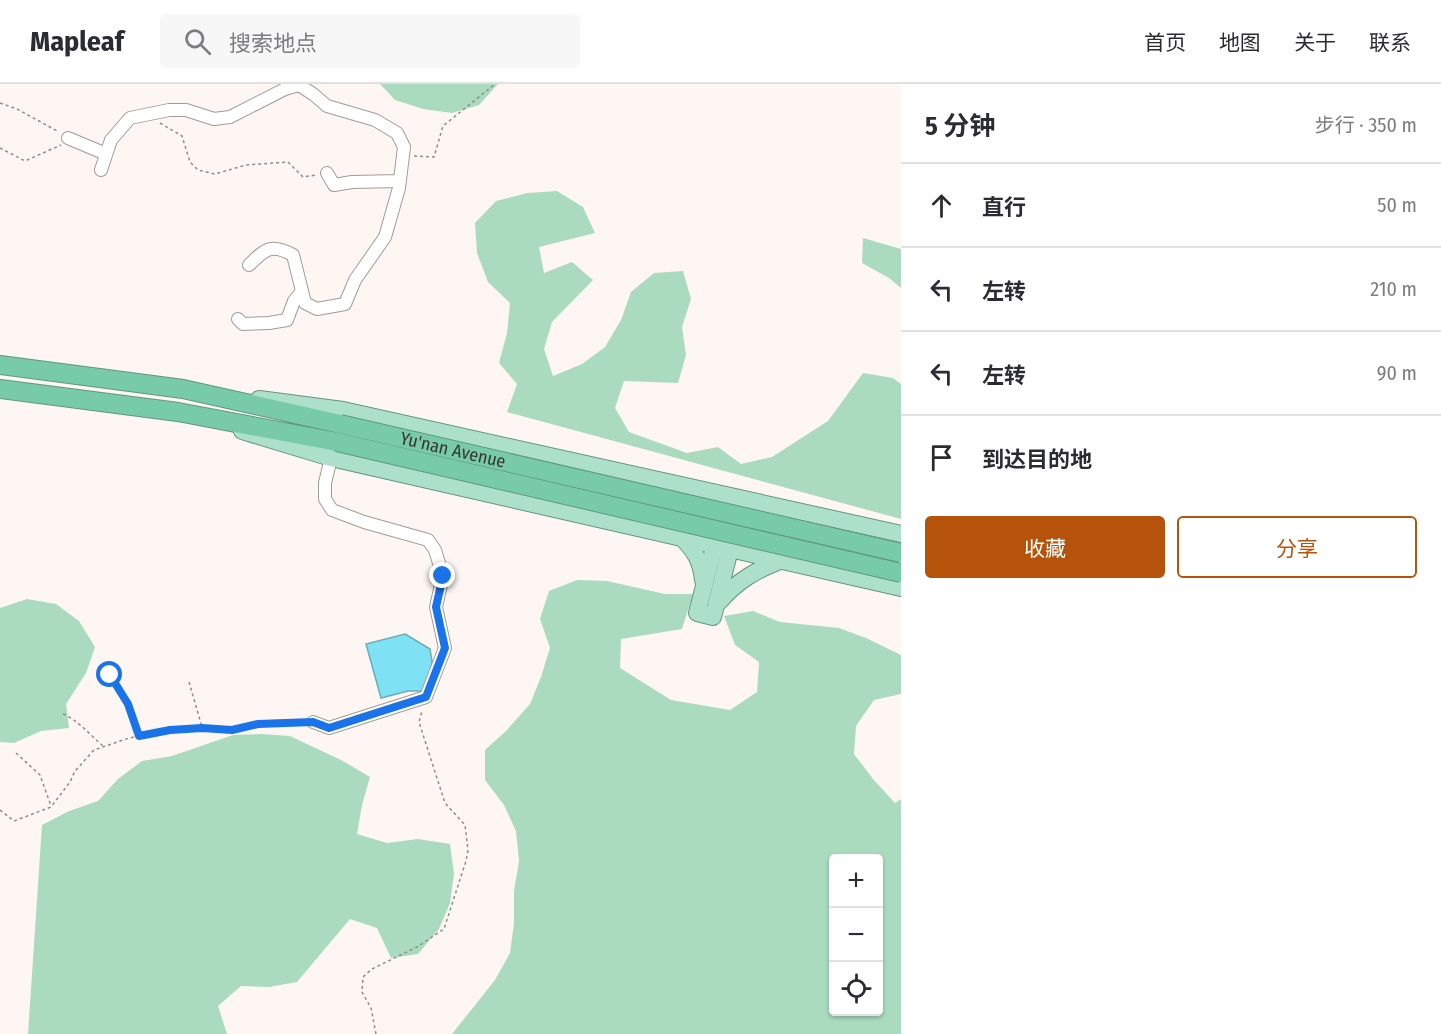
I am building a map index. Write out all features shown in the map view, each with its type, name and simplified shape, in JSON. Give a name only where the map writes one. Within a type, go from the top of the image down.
[{"type":"highway","name":"Yu'nan Avenue","points":[[0,365],[183,390],[901,553]]},
{"type":"highway","name":"Yu'nan Avenue","points":[[0,389],[178,412],[334,450],[901,573]]},
{"type":"main road","points":[[183,390],[343,410],[901,534]]},
{"type":"main road","points":[[334,450],[681,537],[901,588]]},
{"type":"main road","points":[[722,546],[704,586],[697,613],[713,617],[722,546],[735,496]]},
{"type":"main road","points":[[681,537],[694,550],[701,564],[704,586]]},
{"type":"main road","points":[[716,605],[731,588],[745,578],[759,569],[782,560]]},
{"type":"street","points":[[101,170],[111,140],[130,118],[169,110],[186,110],[214,119],[230,117],[285,89],[299,86],[327,106],[375,120],[397,133],[404,147],[403,157],[400,182],[385,237],[355,280],[345,304],[317,309],[305,303],[293,255],[280,248],[264,250],[249,265]]},
{"type":"street","points":[[68,138],[106,154]]},
{"type":"street","points":[[327,173],[334,185],[352,182],[400,182]]},
{"type":"street","points":[[238,319],[243,324],[287,320],[294,301],[302,291]]},
{"type":"street","points":[[313,722],[329,728],[426,697],[445,648],[436,607],[443,576],[435,550],[428,540],[364,522],[332,510],[325,499],[325,483],[334,450]]},
{"type":"path","points":[[403,157],[418,155],[434,157],[442,126],[495,84]]},
{"type":"path","points":[[0,103],[17,109],[68,138],[59,147],[26,161],[0,148]]},
{"type":"path","points":[[146,114],[182,136],[190,162],[198,170],[215,174],[246,165],[288,162],[303,177],[327,173]]},
{"type":"path","points":[[110,675],[128,704],[139,736]]},
{"type":"path","points":[[189,682],[202,728]]},
{"type":"path","points":[[376,1034],[371,1008],[362,992],[363,977],[372,969],[417,947],[444,929],[468,850],[465,825],[445,803],[419,722],[426,697]]},
{"type":"path","points":[[63,714],[73,718],[104,747]]},
{"type":"path","points":[[0,810],[14,821],[51,807],[70,782],[75,771],[94,750],[139,736],[170,730],[202,728],[232,730],[258,724],[313,722]]},
{"type":"path","points":[[16,753],[40,775],[51,807]]},
{"type":"green space","points":[[380,84],[498,84],[479,105],[452,113],[423,109],[395,100]]},
{"type":"green space","points":[[557,191],[583,207],[595,233],[539,247],[544,273],[572,262],[593,280],[552,322],[544,349],[553,376],[582,364],[605,347],[621,320],[631,292],[654,273],[683,271],[691,299],[682,327],[686,355],[678,383],[624,381],[615,408],[629,432],[687,453],[718,447],[741,464],[772,457],[828,421],[863,373],[893,378],[901,384],[901,519],[507,412],[517,384],[499,363],[507,333],[510,303],[488,282],[477,253],[475,223],[496,201],[527,193]]},
{"type":"green space","points":[[863,238],[901,249],[901,288],[889,278],[862,263]]},
{"type":"green space","points":[[577,580],[607,581],[665,594],[693,594],[682,629],[621,639],[620,668],[671,700],[730,710],[757,692],[759,662],[735,645],[724,616],[753,611],[780,622],[839,628],[901,655],[901,694],[874,700],[856,726],[854,754],[895,803],[901,799],[901,1034],[452,1034],[495,980],[510,953],[514,923],[514,891],[519,861],[516,831],[504,805],[485,780],[485,750],[530,704],[550,648],[540,619],[549,591]]},
{"type":"green space","points":[[27,599],[56,604],[79,621],[95,647],[86,673],[66,704],[69,728],[41,731],[14,743],[0,742],[0,608]]},
{"type":"green space","points":[[233,735],[290,736],[343,761],[370,777],[357,834],[387,843],[418,839],[450,844],[454,874],[450,903],[439,929],[418,954],[391,958],[377,928],[350,919],[297,982],[269,987],[241,986],[218,1006],[227,1034],[28,1034],[42,825],[69,811],[98,801],[118,779],[142,761],[172,756]]},
{"type":"water","points":[[405,634],[430,649],[432,661],[429,686],[423,691],[408,691],[381,698],[366,644]]},
{"type":"route","points":[[110,675],[128,704],[139,736],[170,730],[202,728],[232,730],[258,724],[313,722],[329,728],[426,697],[445,648],[436,607],[443,576]]}]
